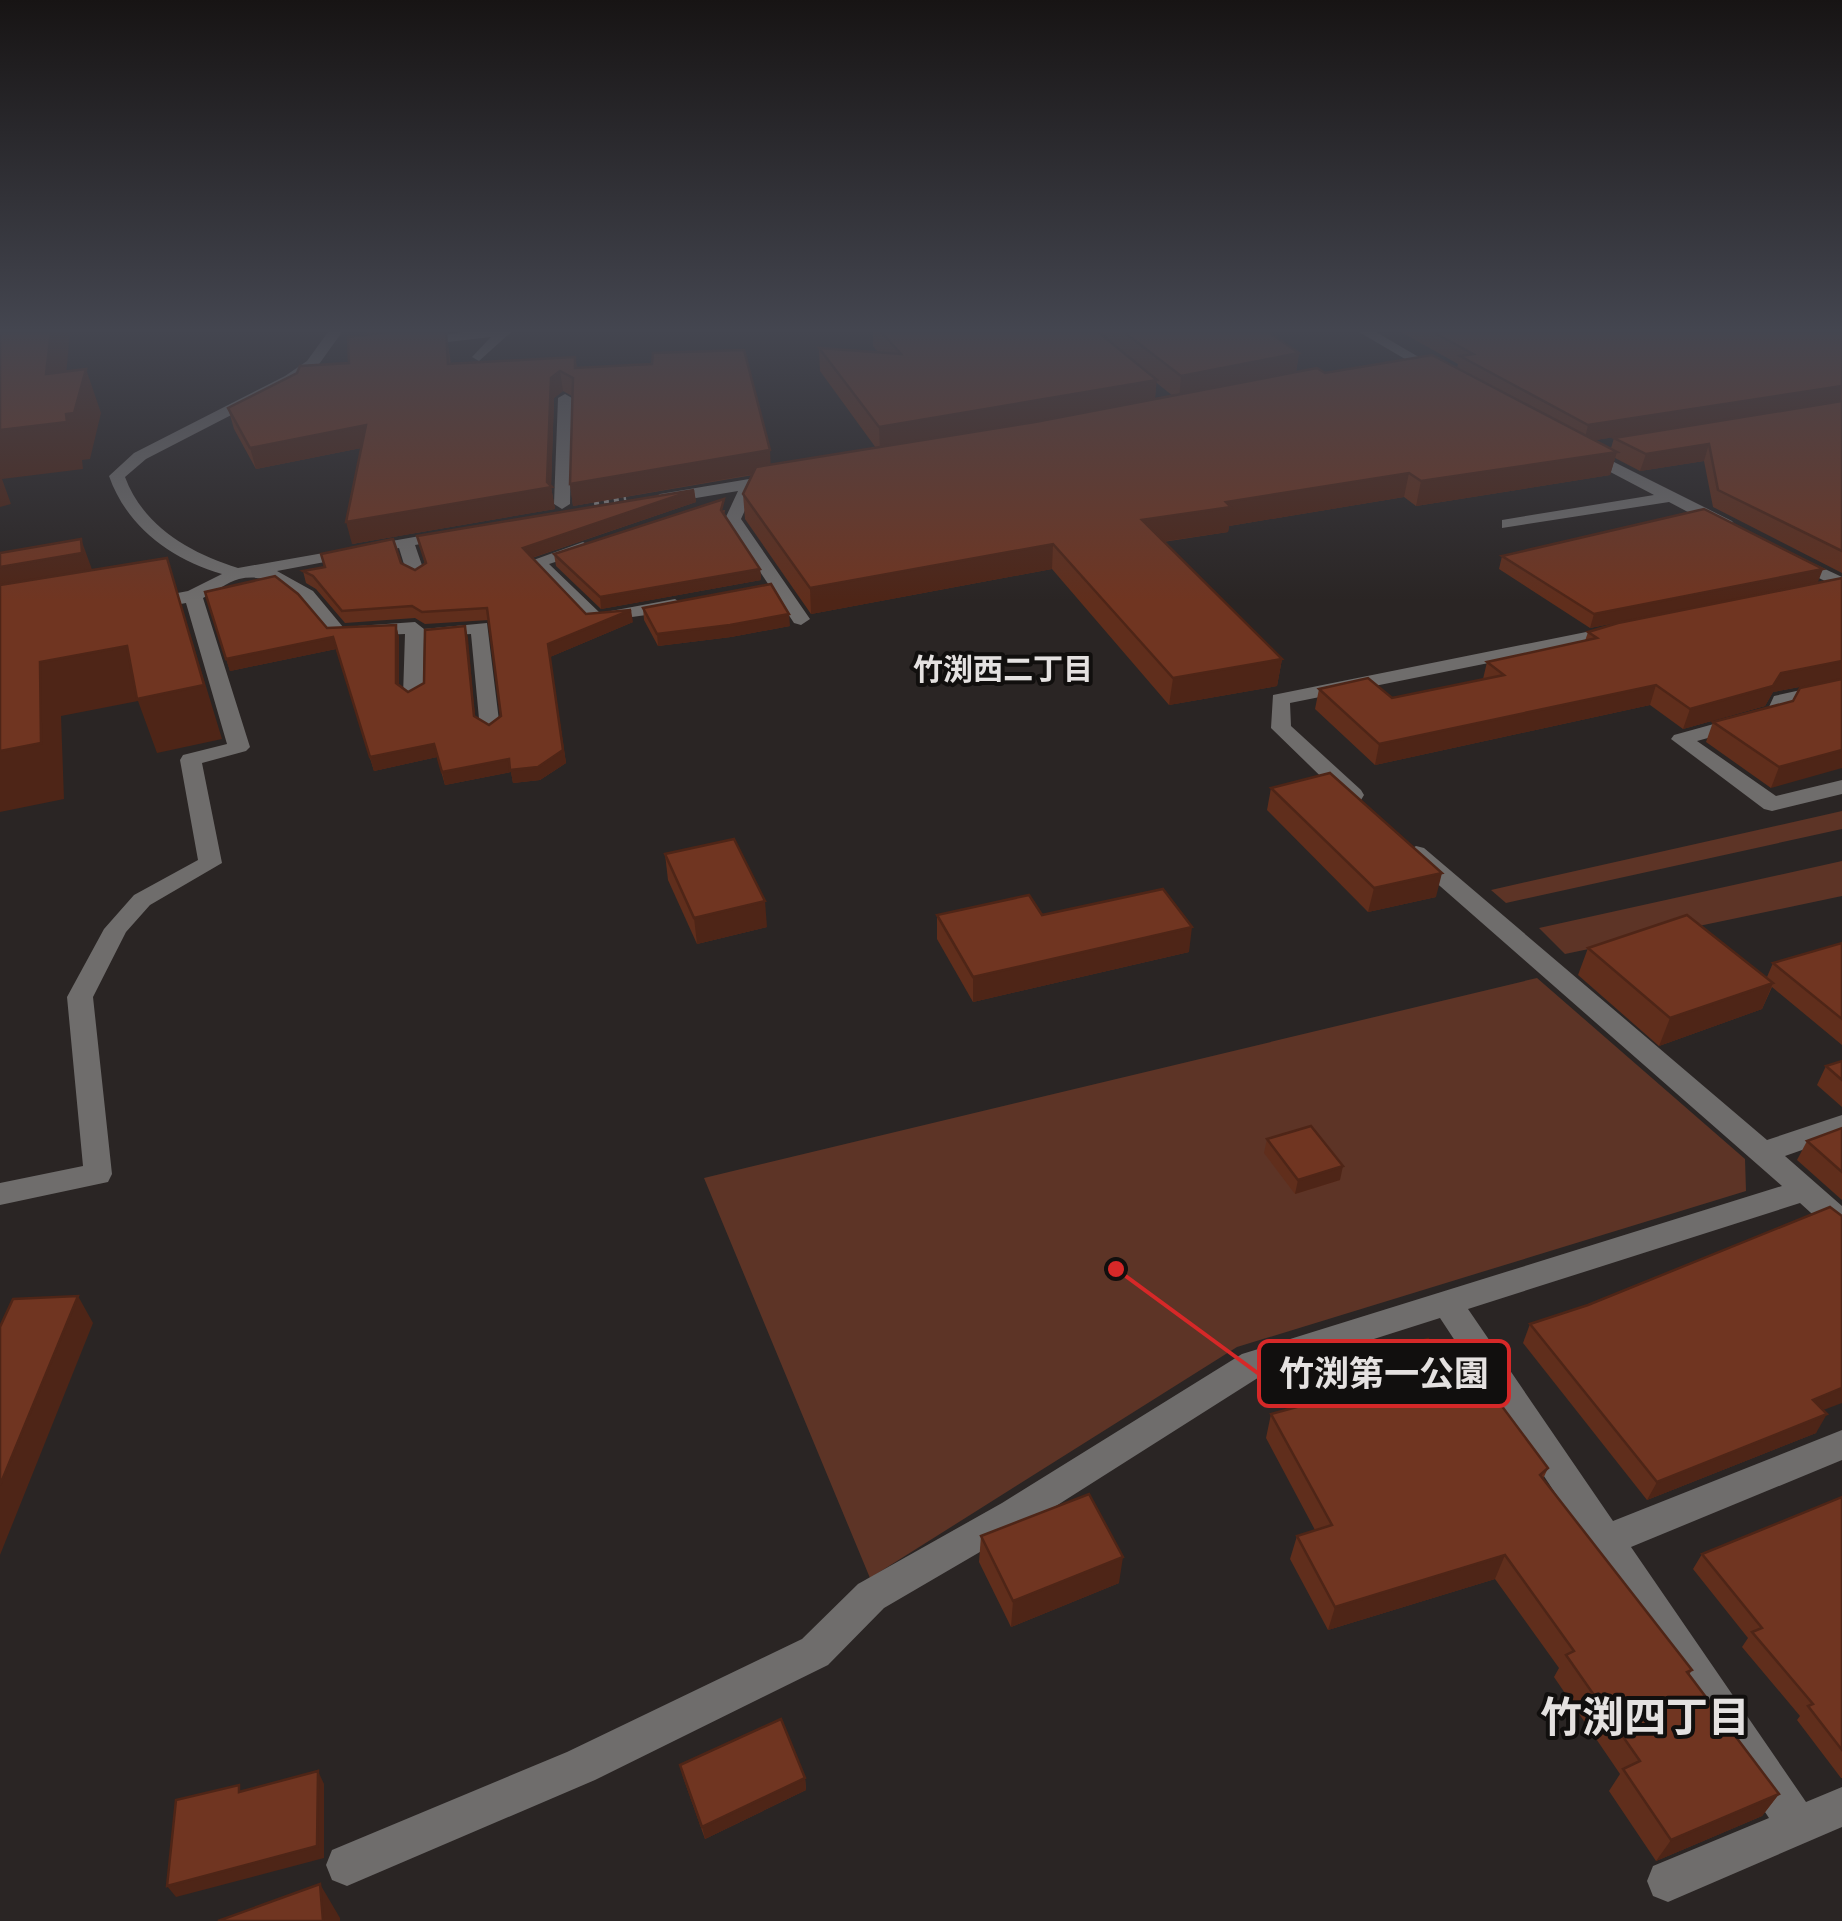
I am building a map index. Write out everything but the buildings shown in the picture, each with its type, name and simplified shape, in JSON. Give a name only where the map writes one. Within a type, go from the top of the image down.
[{"type":"street","points":[[207,422],[140,456],[117,476],[122,497],[180,553],[238,573],[282,578],[327,616],[337,633],[415,628],[413,696]]},
{"type":"street","points":[[566,422],[568,510]]},
{"type":"street","points":[[1620,444],[1573,447],[1739,532]]},
{"type":"street","points":[[670,518],[805,475]]},
{"type":"street","points":[[635,500],[745,493]]},
{"type":"street","points":[[745,493],[733,519],[769,588],[801,619]]},
{"type":"street","points":[[1508,524],[1670,497]]},
{"type":"street","points":[[135,607],[193,596],[238,573],[462,532]]},
{"type":"street","points":[[405,541],[416,574]]},
{"type":"street","points":[[594,543],[537,562],[596,618],[688,602]]},
{"type":"street","points":[[1773,549],[1842,586]]},
{"type":"street","points":[[1803,594],[1842,586]]},
{"type":"street","points":[[0,1194],[98,1174],[80,998],[116,930],[142,900],[210,863],[191,760],[239,747],[193,596]]},
{"type":"street","points":[[1366,806],[1282,728],[1280,700],[1648,626]]},
{"type":"street","points":[[412,635],[480,627],[490,729]]},
{"type":"street","points":[[1842,687],[1781,700],[1777,713],[1681,739],[1772,804],[1842,787]]},
{"type":"street","points":[[1394,832],[1506,937],[1764,1152],[1842,1223]]},
{"type":"street","points":[[1764,1152],[1842,1125]]},
{"type":"street","points":[[347,1865],[581,1766],[815,1652],[871,1596],[1014,1514],[1253,1364],[1806,1190]]},
{"type":"street","points":[[1447,1303],[1798,1826]]},
{"type":"street","points":[[1606,1540],[1842,1446]]},
{"type":"street","points":[[1668,1881],[1842,1807]]},
{"type":"path","points":[[568,510],[635,500]]},
{"type":"shaded area","points":[[1842,811],[1842,829],[1506,903],[1491,890]]},
{"type":"shaded area","points":[[1842,861],[1842,896],[1565,954],[1539,928]]},
{"type":"shaded area","points":[[1537,978],[1745,1159],[1746,1191],[1237,1347],[870,1578],[704,1178]]},
{"type":"place","name":"竹渕第一公園","points":[[1116,1269]]},
{"type":"district","name":"竹渕西二丁目","points":[[1003,670]]},
{"type":"district","name":"竹渕四丁目","points":[[1645,1717]]}]
